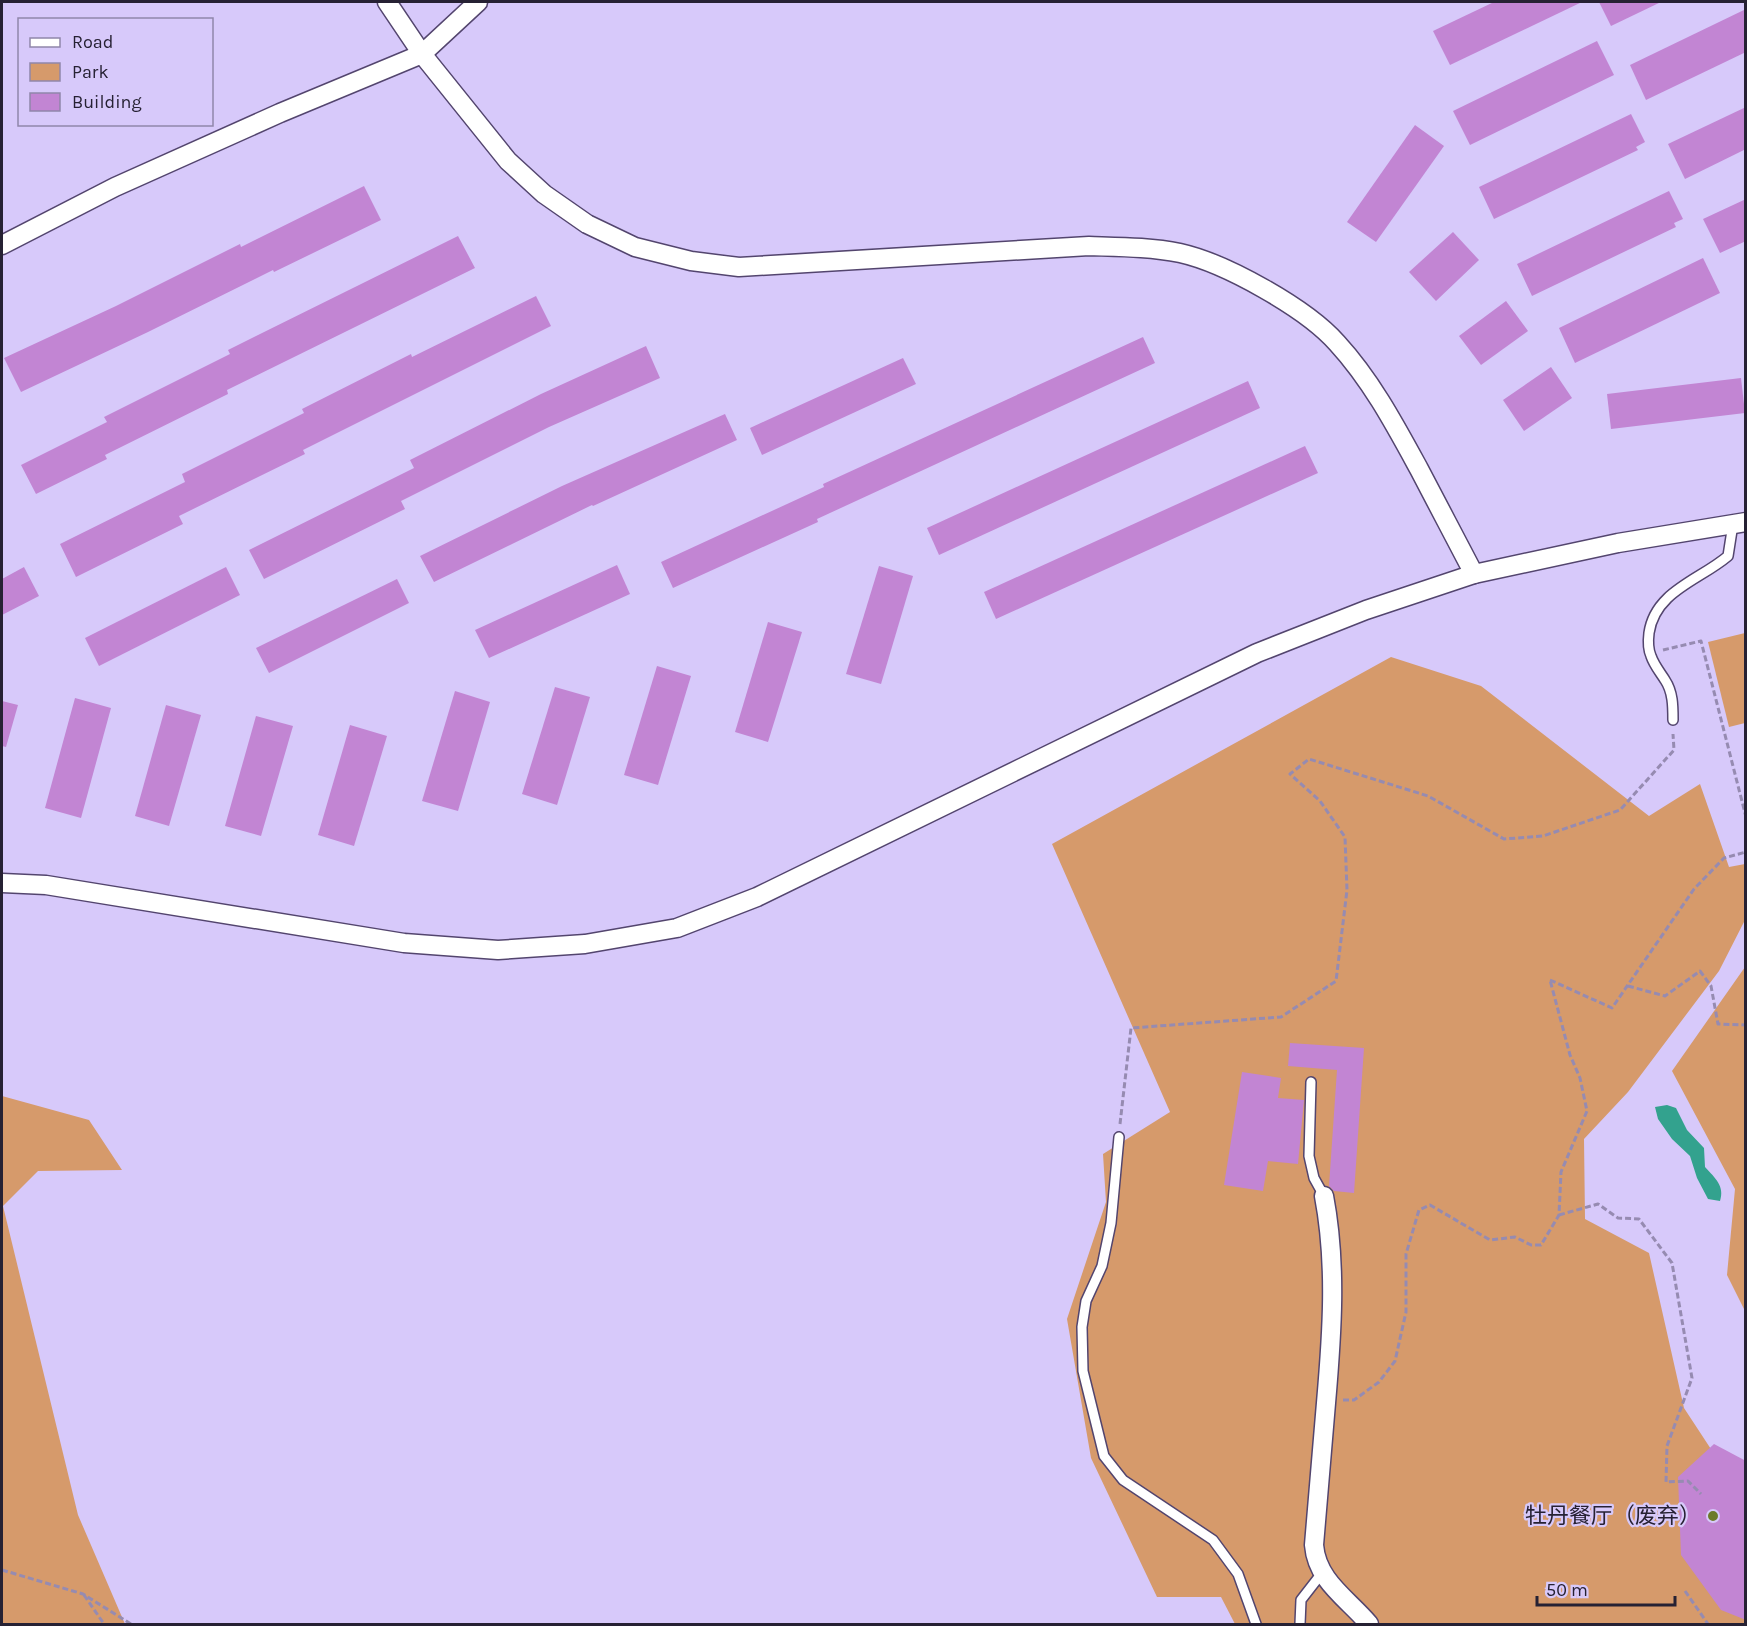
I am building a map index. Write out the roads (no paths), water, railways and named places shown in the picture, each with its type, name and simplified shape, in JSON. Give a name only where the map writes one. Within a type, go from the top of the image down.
[{"type":"street","points":[[387,2],[422,54],[508,161],[544,194],[586,224],[635,247],[691,261],[739,267],[1089,246],[1138,247],[1182,254],[1222,268],[1262,288],[1299,311],[1336,341],[1364,376],[1391,417],[1474,574]]},
{"type":"street","points":[[2,245],[115,187],[280,113],[422,54],[478,2]]},
{"type":"street","points":[[2,883],[46,885],[404,943],[498,950],[585,944],[677,928],[758,897],[1257,653],[1366,610],[1474,574],[1618,543],[1739,523]]},
{"type":"street","points":[[1324,1196],[1332,1296],[1314,1545],[1316,1559],[1322,1573],[1369,1624]]},
{"type":"lane","points":[[1673,720],[1671,692],[1650,653],[1648,638],[1651,624],[1655,613],[1672,593],[1728,556],[1739,523]]},
{"type":"lane","points":[[1311,1082],[1309,1156],[1314,1178],[1324,1196]]},
{"type":"lane","points":[[1119,1137],[1111,1223],[1102,1266],[1086,1301],[1082,1327],[1083,1371],[1104,1456],[1123,1480],[1213,1540],[1238,1574],[1256,1624]]},
{"type":"lane","points":[[1300,1624],[1301,1600],[1322,1573]]},
{"type":"place","name":"牡丹餐厅（废弃）","points":[[1713,1516]]}]
